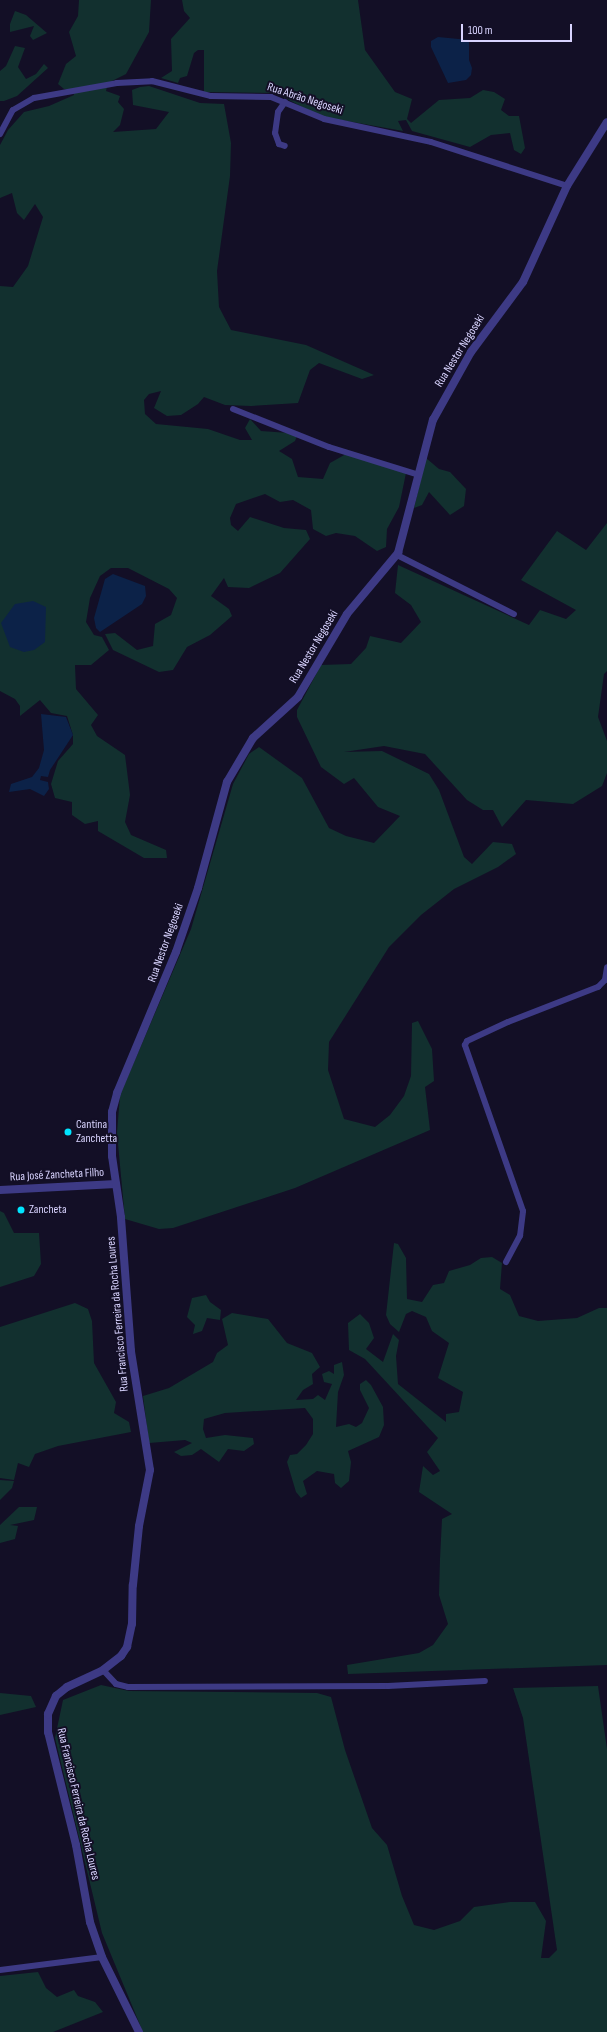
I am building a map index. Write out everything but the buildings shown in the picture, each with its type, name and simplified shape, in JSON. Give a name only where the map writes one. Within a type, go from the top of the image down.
[{"type":"street","name":"Rua Abrão Negoseki","points":[[0,134],[13,110],[23,103],[51,94],[117,83],[162,82],[211,96],[263,95],[324,119],[432,142],[567,186]]},
{"type":"street","points":[[284,102],[278,112],[275,133],[279,144],[285,146]]},
{"type":"street","name":"Rua Nestor Negoseki","points":[[116,1184],[111,1133],[115,1100],[176,952],[198,888],[227,782],[253,738],[298,697],[347,614],[397,555],[433,420],[442,402],[482,336],[523,282],[567,186],[607,122]]},
{"type":"street","points":[[233,409],[330,447],[419,475]]},
{"type":"street","points":[[397,555],[514,614]]},
{"type":"street","points":[[506,1262],[520,1236],[522,1211],[465,1045],[467,1041],[508,1022],[598,987],[605,980],[607,967]]},
{"type":"street","name":"Rua José Zancheta Filho","points":[[0,1190],[116,1184]]},
{"type":"street","name":"Rua Francisco Ferreira da Rocha Loures","points":[[116,1184],[131,1351],[150,1470],[138,1531],[130,1638],[121,1656],[103,1670],[67,1687],[51,1704],[48,1714],[51,1746],[75,1839],[90,1922],[102,1957],[139,2032]]},
{"type":"street","points":[[103,1670],[116,1684],[128,1687],[388,1686],[485,1681]]},
{"type":"street","points":[[0,1970],[102,1957]]},
{"type":"green space","points":[[79,0],[151,0],[149,32],[126,74],[108,83],[106,91],[120,96],[118,102],[124,109],[120,125],[113,132],[156,129],[169,112],[133,105],[132,90],[140,87],[149,86],[200,103],[224,104],[231,143],[230,176],[217,271],[219,307],[231,330],[306,345],[374,375],[362,379],[319,363],[310,370],[298,403],[251,406],[225,405],[204,397],[198,404],[181,415],[167,416],[154,408],[161,391],[149,394],[144,400],[145,414],[156,424],[208,429],[240,440],[252,440],[245,428],[250,419],[261,431],[289,433],[297,436],[295,441],[279,451],[292,459],[298,477],[323,479],[330,463],[346,454],[406,473],[399,507],[387,529],[386,547],[377,551],[355,536],[336,533],[326,536],[313,529],[311,510],[293,500],[280,502],[265,494],[236,504],[230,518],[231,525],[238,531],[250,517],[284,528],[306,530],[310,539],[280,573],[249,588],[228,587],[224,578],[211,596],[229,609],[232,616],[210,635],[187,647],[173,670],[159,672],[113,650],[105,634],[115,633],[137,650],[153,646],[155,624],[171,615],[177,598],[169,589],[128,568],[111,568],[100,576],[90,598],[86,622],[94,635],[102,637],[109,650],[91,665],[75,665],[76,689],[98,715],[91,725],[97,736],[125,755],[130,795],[125,822],[131,835],[166,850],[167,858],[144,858],[98,831],[98,821],[85,824],[72,815],[72,802],[55,798],[51,784],[58,761],[73,744],[73,735],[67,716],[51,713],[40,700],[20,716],[20,706],[15,699],[0,691],[0,286],[13,287],[28,266],[43,217],[35,204],[24,220],[17,213],[12,193],[0,198],[0,145],[8,130],[24,112],[49,106],[74,95],[72,89],[64,89],[58,84],[66,64],[76,56],[69,32],[78,16]]},
{"type":"green space","points":[[182,0],[358,0],[365,50],[395,92],[412,99],[407,119],[411,123],[439,100],[470,98],[483,90],[494,92],[505,99],[501,110],[509,116],[519,116],[525,148],[521,154],[514,150],[510,133],[491,135],[470,147],[412,131],[406,120],[398,121],[403,131],[319,116],[276,93],[204,92],[204,50],[198,50],[194,53],[187,76],[180,78],[178,83],[161,78],[172,71],[171,39],[190,18],[184,11]]},
{"type":"green space","points":[[15,11],[26,15],[47,33],[33,40],[30,36],[34,26],[10,32],[10,24]]},
{"type":"green space","points":[[15,46],[25,48],[18,67],[26,79],[36,74],[44,64],[48,68],[17,96],[0,101],[0,71],[6,66]]},
{"type":"green space","points":[[426,458],[439,469],[450,472],[466,489],[464,506],[450,515],[429,492],[422,505],[414,508]]},
{"type":"green space","points":[[607,523],[607,671],[604,674],[598,717],[607,741],[607,773],[602,786],[573,804],[526,800],[502,827],[493,810],[483,810],[467,800],[425,754],[384,746],[344,752],[382,751],[429,774],[439,790],[464,857],[472,864],[493,842],[512,844],[516,854],[498,867],[454,889],[421,915],[389,947],[329,1042],[328,1070],[344,1119],[375,1127],[390,1115],[404,1096],[411,1076],[412,1023],[418,1021],[432,1049],[434,1081],[425,1087],[430,1130],[295,1188],[173,1228],[159,1229],[125,1219],[117,1133],[120,1095],[191,929],[233,784],[249,754],[259,747],[302,778],[329,828],[346,836],[374,843],[400,816],[378,807],[354,778],[344,784],[321,767],[297,717],[297,710],[321,665],[351,664],[366,648],[370,636],[401,643],[421,622],[411,605],[395,593],[398,565],[529,625],[540,610],[566,619],[576,610],[521,580],[557,531],[586,550]]},
{"type":"green space","points":[[0,1211],[4,1213],[14,1233],[39,1233],[41,1264],[34,1276],[0,1287]]},
{"type":"green space","points":[[394,1243],[398,1244],[406,1258],[407,1299],[422,1302],[433,1285],[444,1283],[449,1271],[470,1265],[481,1258],[492,1257],[502,1263],[500,1289],[510,1295],[519,1316],[538,1321],[577,1318],[599,1308],[607,1308],[607,1665],[348,1674],[347,1665],[419,1653],[433,1645],[448,1624],[439,1595],[440,1559],[442,1519],[452,1514],[419,1492],[423,1466],[433,1475],[440,1471],[427,1452],[438,1438],[365,1359],[349,1350],[348,1323],[360,1314],[369,1323],[374,1338],[366,1349],[383,1362],[393,1334],[399,1340],[396,1356],[398,1384],[446,1422],[446,1414],[459,1412],[463,1392],[438,1378],[449,1343],[432,1331],[426,1317],[412,1311],[406,1314],[399,1332],[390,1324],[386,1315]]},
{"type":"green space","points":[[206,1295],[210,1302],[221,1310],[220,1320],[207,1318],[202,1331],[193,1334],[195,1325],[187,1317],[192,1298]]},
{"type":"green space","points":[[75,1303],[88,1309],[92,1321],[94,1363],[116,1402],[114,1413],[129,1422],[131,1432],[58,1446],[35,1454],[29,1467],[18,1463],[14,1480],[0,1478],[0,1327]]},
{"type":"green space","points":[[232,1313],[268,1319],[287,1343],[312,1353],[320,1367],[312,1374],[313,1384],[303,1390],[296,1400],[313,1399],[318,1395],[325,1400],[332,1384],[324,1382],[322,1374],[329,1371],[334,1374],[334,1365],[342,1362],[344,1375],[338,1392],[336,1427],[349,1424],[356,1427],[362,1423],[369,1408],[360,1390],[360,1384],[366,1380],[371,1385],[383,1407],[384,1425],[379,1437],[348,1451],[351,1462],[349,1481],[341,1488],[335,1483],[334,1474],[317,1471],[303,1481],[307,1494],[301,1498],[296,1492],[287,1462],[290,1455],[297,1454],[306,1445],[313,1434],[313,1419],[305,1408],[225,1413],[204,1419],[203,1429],[206,1438],[225,1435],[253,1438],[254,1444],[244,1451],[228,1449],[219,1462],[201,1449],[192,1455],[181,1456],[174,1452],[192,1443],[185,1440],[149,1443],[143,1396],[169,1388],[213,1362],[217,1353],[228,1345],[222,1319]]},
{"type":"green space","points":[[0,1480],[14,1481],[12,1488],[0,1500]]},
{"type":"green space","points":[[19,1507],[37,1507],[34,1520],[10,1525],[18,1526],[15,1539],[0,1543],[0,1525]]},
{"type":"green space","points":[[101,1685],[129,1691],[317,1693],[331,1697],[345,1750],[372,1828],[387,1845],[402,1896],[414,1925],[434,1930],[460,1921],[474,1907],[510,1902],[535,1902],[546,1921],[541,1958],[549,1958],[557,1950],[523,1718],[513,1688],[598,1686],[607,1749],[607,2032],[143,2032],[102,1933],[55,1738],[63,1700]]},
{"type":"green space","points":[[0,1693],[31,1696],[36,1707],[0,1715]]},
{"type":"green space","points":[[38,1972],[46,1988],[57,1997],[74,1990],[78,1996],[95,2002],[103,2012],[53,2032],[0,2032],[0,1976]]},
{"type":"water","points":[[438,37],[469,40],[469,60],[472,68],[471,75],[466,80],[448,83],[431,47],[431,41]]},
{"type":"water","points":[[113,574],[145,586],[146,596],[142,604],[100,632],[96,628],[94,618],[105,579]]},
{"type":"water","points":[[33,601],[46,607],[45,642],[34,650],[24,652],[10,647],[1,623],[15,604]]},
{"type":"water","points":[[41,714],[66,717],[73,735],[50,770],[48,777],[41,776],[40,780],[48,782],[49,789],[44,796],[30,789],[9,792],[11,784],[32,777],[39,768],[44,750]]},
{"type":"place","name":"Cantina Zanchetta","points":[[68,1132]]},
{"type":"place","name":"Zancheta","points":[[21,1210]]}]
